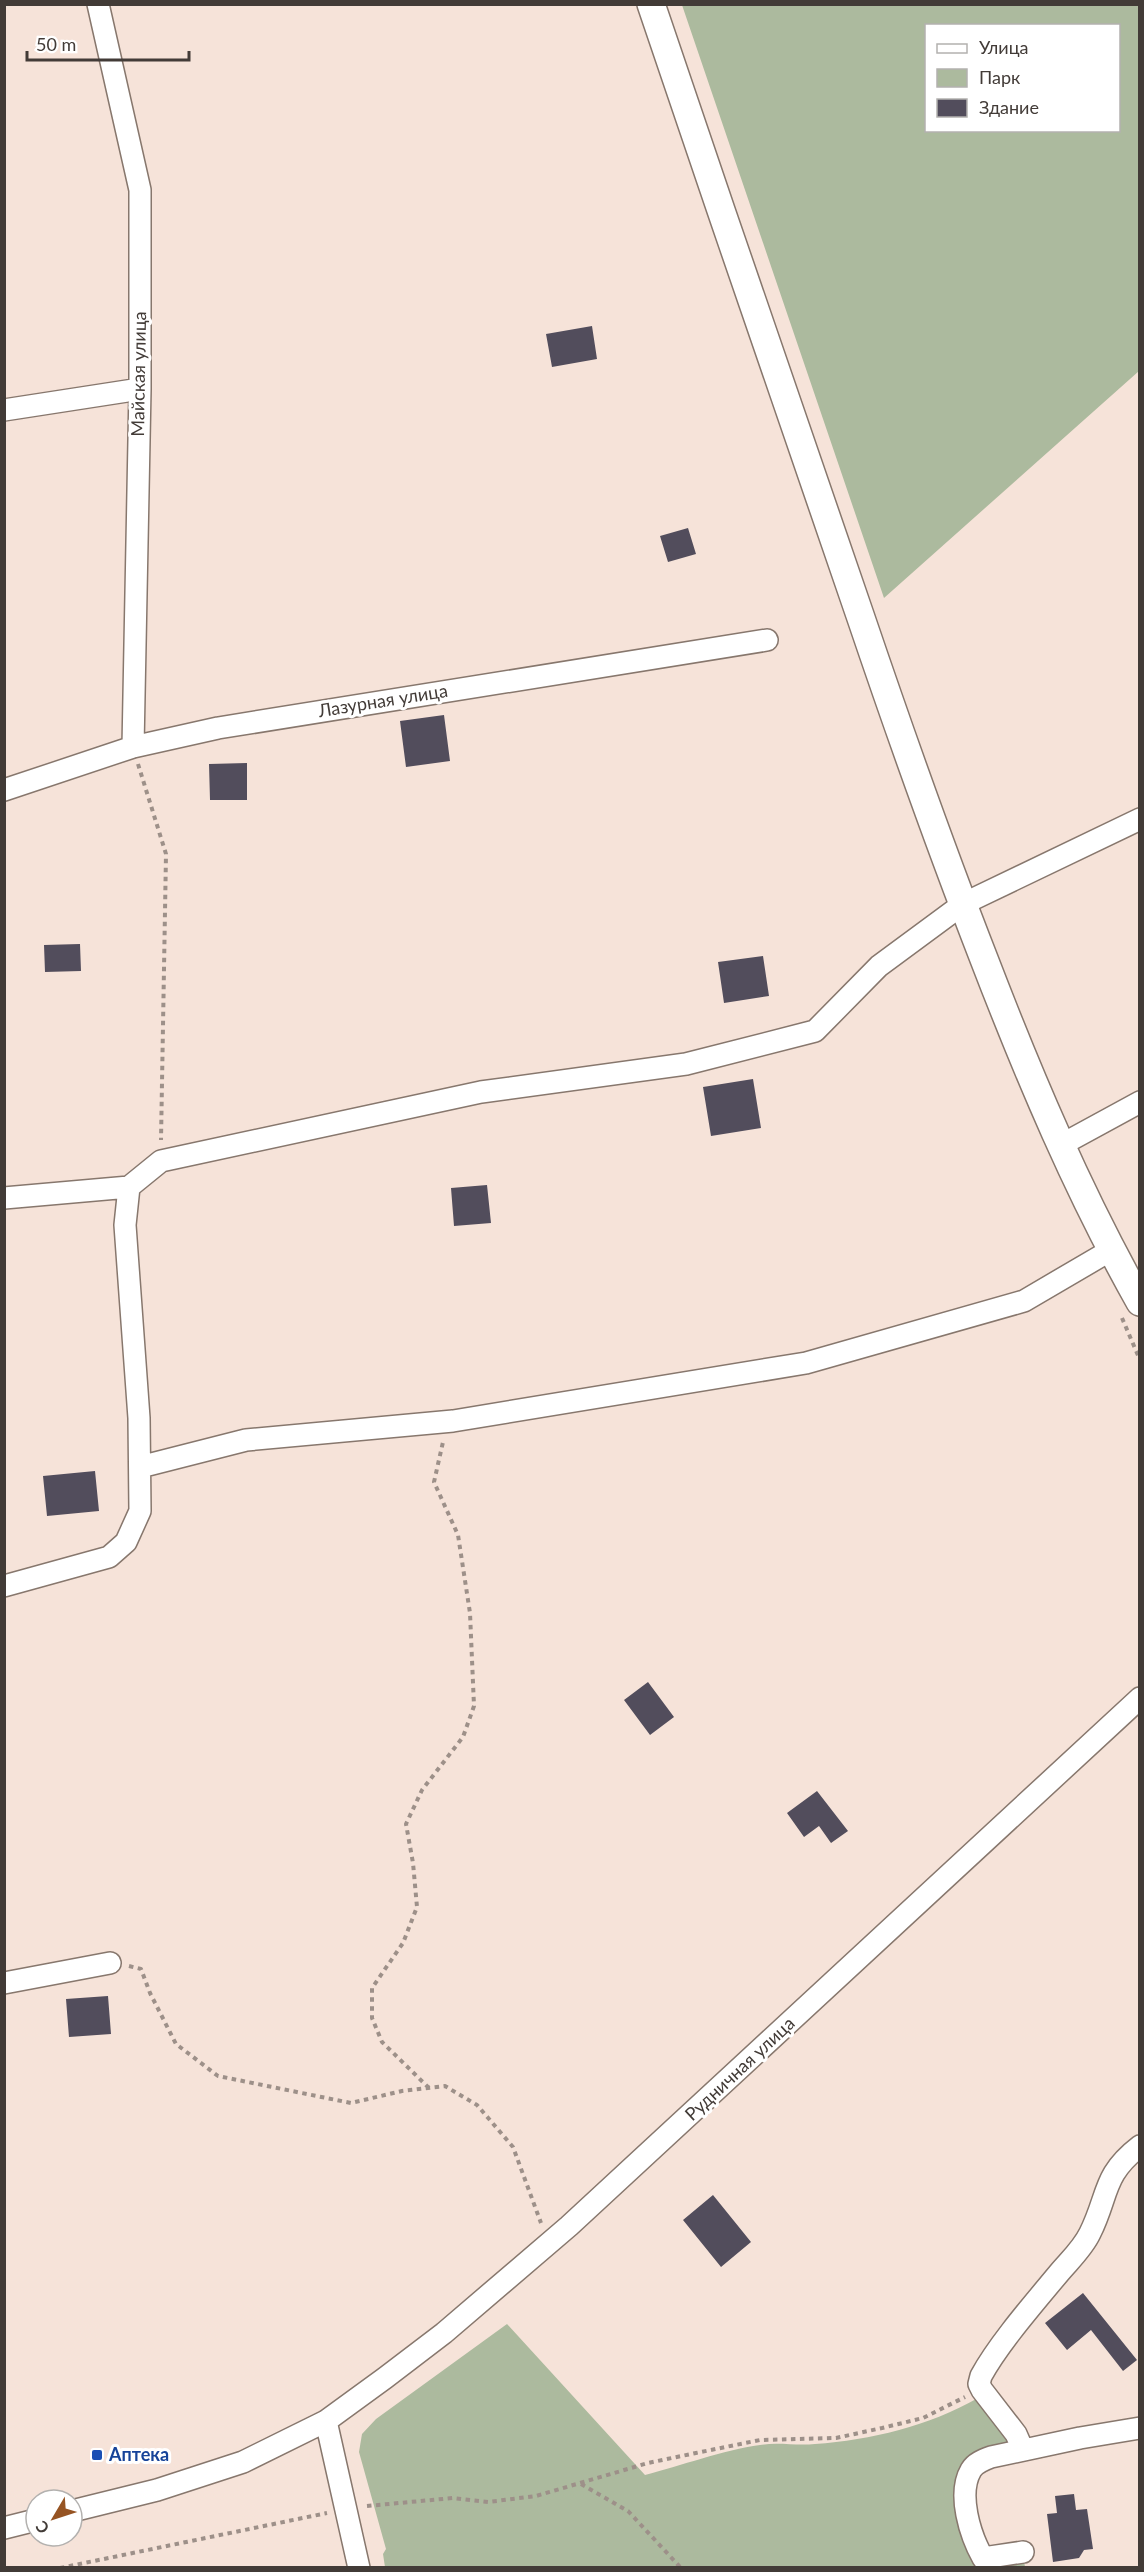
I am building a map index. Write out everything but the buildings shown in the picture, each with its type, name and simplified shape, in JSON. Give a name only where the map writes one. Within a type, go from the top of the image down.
[{"type":"main road","points":[[651,4],[909,759],[1014,1037],[1060,1145],[1111,1250],[1131,1310]]},
{"type":"street","name":"Майская улица","points":[[98,4],[140,190],[140,389],[133,747]]},
{"type":"street","points":[[4,410],[140,389]]},
{"type":"street","name":"Лазурная улица","points":[[4,789],[133,747],[218,728],[767,640]]},
{"type":"street","points":[[4,1198],[129,1187],[161,1161],[481,1092],[686,1064],[815,1031],[879,966],[963,904],[1140,819]]},
{"type":"street","points":[[1060,1145],[1140,1102]]},
{"type":"street","points":[[4,1586],[109,1557],[126,1542],[140,1511],[139,1418],[124,1225],[129,1187]]},
{"type":"street","points":[[140,1467],[246,1440],[453,1421],[806,1363],[1024,1301],[1111,1250]]},
{"type":"street","name":"Рудничная улица","points":[[84,2508],[157,2490],[243,2462],[326,2421],[444,2333],[549,2244],[1140,1698]]},
{"type":"street","points":[[4,1983],[110,1963]]},
{"type":"street","points":[[1023,2450],[1016,2434],[979,2384],[986,2367],[1082,2246],[1098,2215],[1117,2167],[1140,2146]]},
{"type":"street","points":[[326,2421],[359,2568]]},
{"type":"street","points":[[1023,2552],[983,2558],[971,2528],[965,2488],[972,2468],[979,2462],[1023,2450],[1140,2428]]},
{"type":"street","points":[[4,2528],[24,2523]]},
{"type":"path","points":[[133,747],[166,854],[161,1161]]},
{"type":"path","points":[[1131,1310],[1140,1360]]},
{"type":"path","points":[[429,2088],[382,2042],[372,2018],[372,1988],[403,1943],[417,1907],[413,1863],[406,1824],[422,1790],[463,1737],[474,1706],[470,1613],[458,1535],[434,1482],[444,1439],[453,1421]]},
{"type":"path","points":[[110,1963],[141,1969],[150,1993],[176,2044],[218,2076],[351,2103],[402,2091],[445,2086],[477,2105],[513,2147],[549,2244]]},
{"type":"path","points":[[60,2568],[346,2509],[453,2498],[488,2502],[536,2496],[648,2463],[749,2442],[836,2438],[882,2428],[923,2418],[971,2393],[982,2390]]},
{"type":"path","points":[[580,2484],[633,2515],[681,2568]]},
{"type":"green space","points":[[682,5],[1139,5],[1139,371],[884,598]]},
{"type":"green space","points":[[507,2324],[645,2475],[746,2447],[767,2444],[815,2444],[878,2435],[920,2424],[978,2398],[1013,2445],[975,2456],[970,2551],[1024,2561],[1025,2567],[385,2567],[383,2554],[386,2549],[359,2452],[362,2434],[376,2419]]},
{"type":"place","name":"Аптека","points":[[97,2455]]}]
